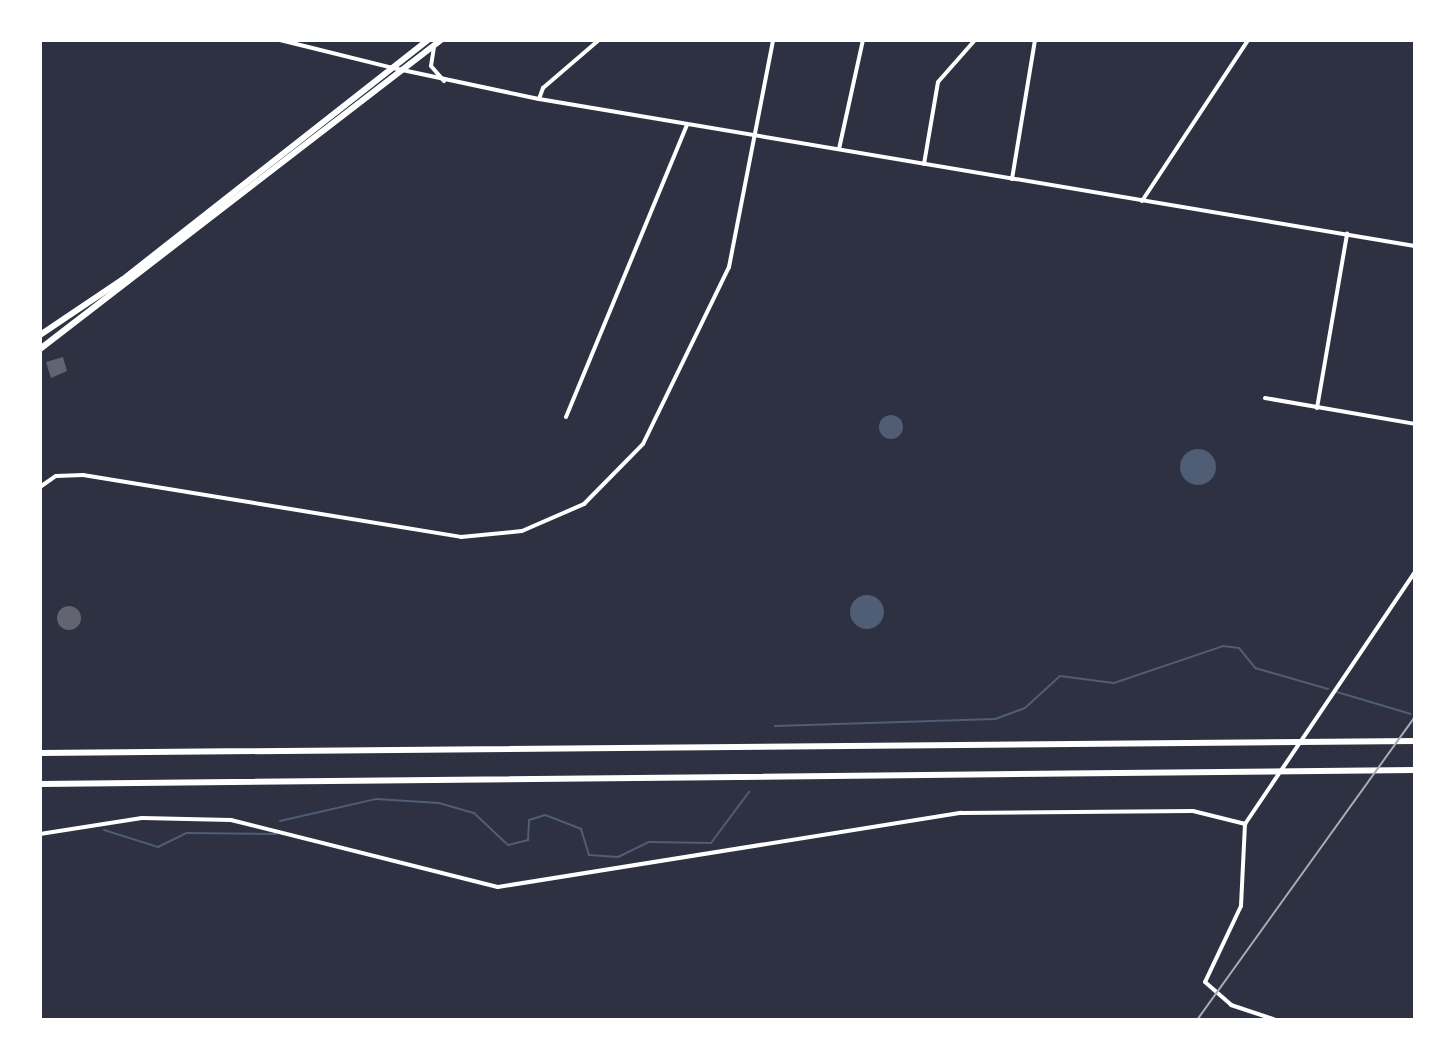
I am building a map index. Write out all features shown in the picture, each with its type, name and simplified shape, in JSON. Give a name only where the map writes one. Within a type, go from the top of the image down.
[{"type":"main road","points":[[40,335],[393,68],[431,43],[441,40]]},
{"type":"main road","points":[[40,349],[404,71],[431,43]]},
{"type":"main road","points":[[43,753],[1415,741]]},
{"type":"main road","points":[[43,784],[1415,770]]},
{"type":"street","points":[[280,40],[449,83],[1415,246]]},
{"type":"street","points":[[539,99],[599,40]]},
{"type":"street","points":[[40,487],[75,474],[461,537],[502,535],[563,516],[619,474],[658,417],[729,267],[773,40]]},
{"type":"street","points":[[839,149],[863,40]]},
{"type":"street","points":[[924,164],[938,82],[975,40]]},
{"type":"street","points":[[1012,179],[1035,40]]},
{"type":"street","points":[[1142,201],[1248,40]]},
{"type":"street","points":[[431,43],[433,71],[449,83]]},
{"type":"street","points":[[566,417],[687,125]]},
{"type":"street","points":[[1317,408],[1347,234]]},
{"type":"street","points":[[1265,398],[1415,424]]},
{"type":"street","points":[[1276,1020],[1231,1005],[1205,982],[1241,906],[1245,824],[1415,572]]},
{"type":"street","points":[[40,834],[142,818],[254,823],[498,887],[977,812],[1172,810],[1245,824]]},
{"type":"water","points":[[891,415],[902,422],[903,427],[896,438],[891,439],[880,432],[879,427],[886,416]]},
{"type":"water","points":[[1198,449],[1211,454],[1216,467],[1211,480],[1198,485],[1185,480],[1180,467],[1185,454]]},
{"type":"water","points":[[867,595],[879,600],[884,612],[879,624],[867,629],[855,624],[850,612],[855,600]]},
{"type":"building","points":[[63,357],[67,371],[51,378],[46,362]]},
{"type":"building","points":[[64,606],[74,606],[81,613],[81,623],[74,630],[64,630],[57,623],[57,613]]},
{"type":"waterway","points":[[775,726],[995,719],[1025,708],[1060,676],[1114,683],[1223,646],[1239,648],[1255,668],[1328,689]]},
{"type":"waterway","points":[[1337,692],[1411,714]]},
{"type":"waterway","points":[[280,821],[376,799],[439,803],[474,813],[508,845],[528,840],[529,820],[545,815],[581,829],[589,855],[618,857],[649,842],[711,843],[749,792]]},
{"type":"waterway","points":[[104,830],[158,847],[187,833],[276,834]]},
{"type":"railway","points":[[1197,1020],[1415,717]]}]
